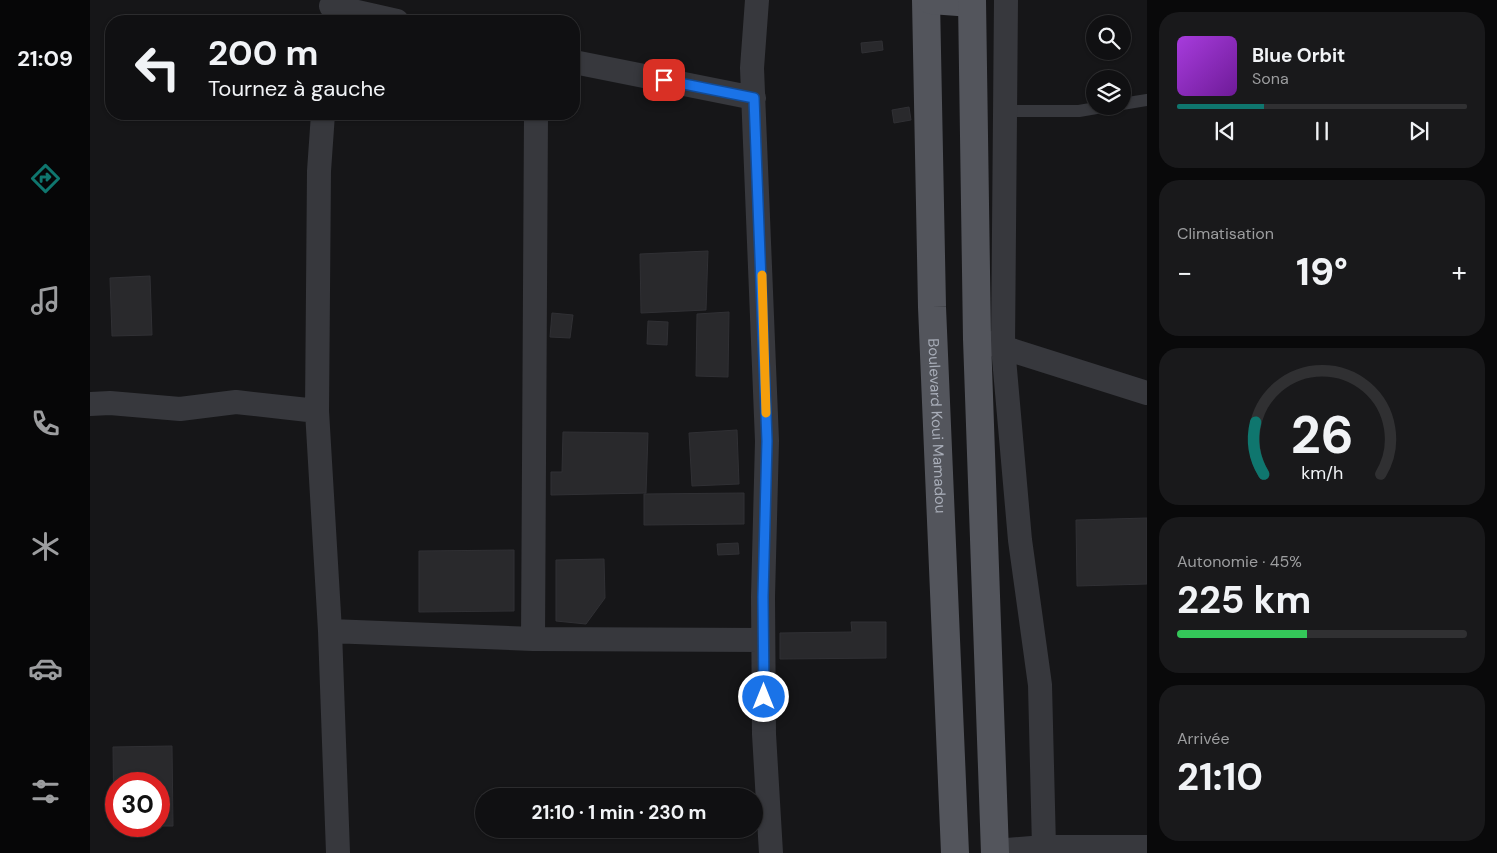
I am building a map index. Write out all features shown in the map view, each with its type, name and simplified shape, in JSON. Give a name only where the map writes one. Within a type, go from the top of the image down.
[{"type":"main road","name":"Boulevard Koui Mamadou","points":[[926,0],[932,307],[956,853]]},
{"type":"main road","points":[[932,0],[972,1],[990,343],[995,852]]},
{"type":"street","points":[[757,0],[752,68],[767,441],[763,640],[764,734],[771,853]]},
{"type":"street","points":[[1006,0],[1005,111],[990,343],[1040,684],[1044,847]]},
{"type":"street","points":[[331,9],[364,15]]},
{"type":"street","points":[[580,63],[754,98]]},
{"type":"street","points":[[323,120],[319,171],[317,411],[330,631],[338,853]]},
{"type":"street","points":[[534,639],[536,120]]},
{"type":"street","points":[[990,343],[1147,394]]},
{"type":"street","points":[[90,404],[110,403],[180,409],[236,402],[317,411]]},
{"type":"street","points":[[330,631],[534,639],[763,640]]},
{"type":"street","points":[[995,852],[1044,847],[1147,848]]},
{"type":"lane","points":[[1131,103],[1147,100]]},
{"type":"lane","points":[[1005,111],[1086,110]]},
{"type":"building","points":[[882,41],[883,50],[862,53],[861,43]]},
{"type":"building","points":[[909,107],[911,120],[894,123],[892,110]]},
{"type":"building","points":[[708,251],[706,310],[641,313],[640,254]]},
{"type":"building","points":[[150,276],[152,335],[112,336],[110,278]]},
{"type":"building","points":[[729,312],[728,377],[696,376],[697,314]]},
{"type":"building","points":[[552,313],[573,315],[570,338],[550,337]]},
{"type":"building","points":[[648,321],[668,322],[667,345],[647,344]]},
{"type":"building","points":[[737,430],[739,484],[692,486],[689,433]]},
{"type":"building","points":[[563,432],[648,433],[646,493],[551,495],[551,472],[562,472]]},
{"type":"building","points":[[744,493],[744,524],[644,525],[644,494]]},
{"type":"building","points":[[1147,518],[1147,584],[1077,586],[1076,520]]},
{"type":"building","points":[[738,543],[739,554],[718,555],[717,544]]},
{"type":"building","points":[[514,550],[514,611],[419,612],[419,551]]},
{"type":"building","points":[[604,559],[605,598],[586,624],[556,621],[556,560]]},
{"type":"building","points":[[851,622],[886,622],[886,658],[780,659],[780,633],[852,632]]},
{"type":"building","points":[[172,746],[173,826],[170,826],[170,772],[113,772],[113,747]]},
{"type":"slow traffic","points":[[762,275],[766,413]]},
{"type":"route","points":[[664,80],[754,98],[767,441],[763,597],[764,697]]}]
